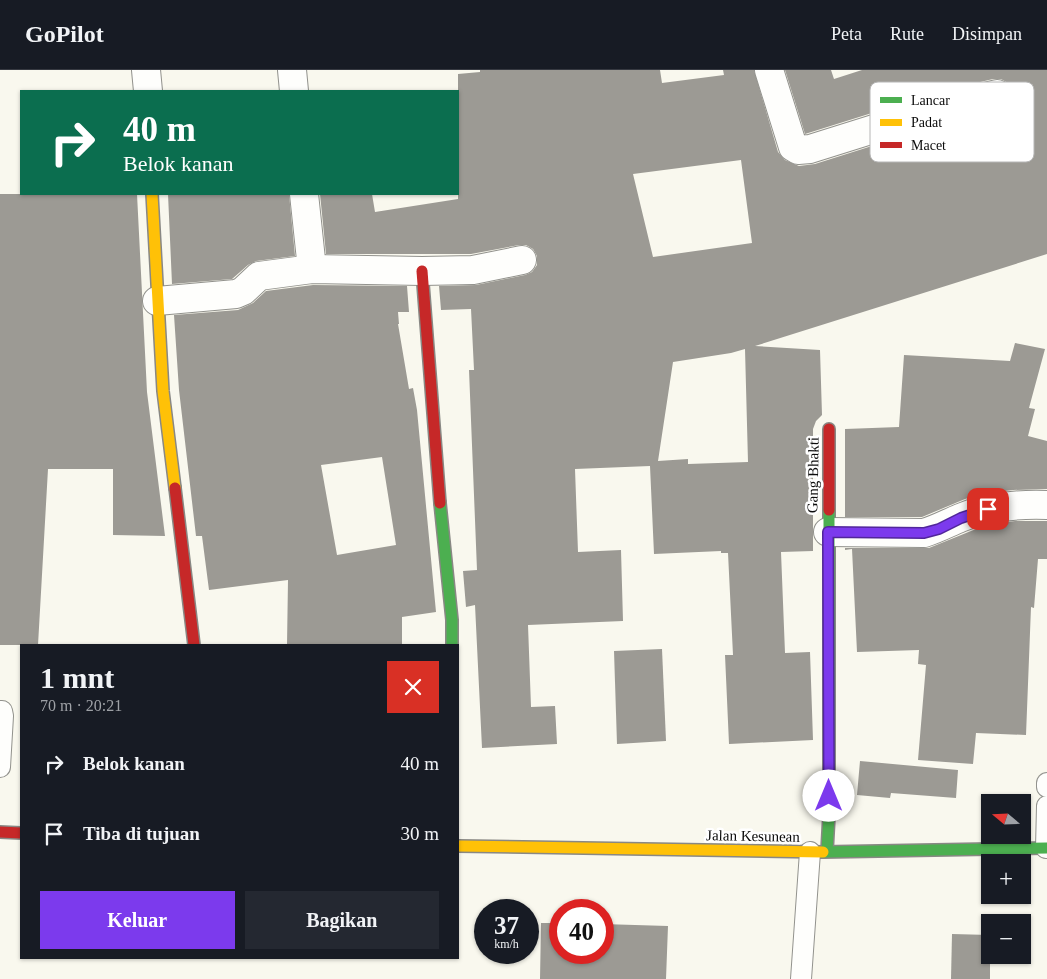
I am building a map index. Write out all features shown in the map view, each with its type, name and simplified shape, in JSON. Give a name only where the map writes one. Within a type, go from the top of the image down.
[{"type":"main road","points":[[152,195],[163,391],[194,644]]},
{"type":"main road","points":[[422,271],[436,458],[452,620],[452,644]]},
{"type":"main road","name":"Gang Bhakti","points":[[819,852],[829,815],[829,430]]},
{"type":"main road","points":[[0,832],[20,833]]},
{"type":"main road","name":"Jalan Kesunean","points":[[459,846],[819,852],[1046,848]]},
{"type":"street","points":[[146,70],[148,90]]},
{"type":"street","points":[[292,70],[294,90]]},
{"type":"street","points":[[769,70],[792,147],[798,150],[810,149],[870,130]]},
{"type":"street","points":[[304,195],[312,269]]},
{"type":"street","points":[[157,301],[236,294],[243,291],[259,276],[312,269],[473,270],[522,260]]},
{"type":"street","points":[[828,532],[924,533],[939,529],[961,518],[988,509],[1009,505],[1047,505]]},
{"type":"lane","points":[[0,711],[2,711],[3,716],[0,767]]},
{"type":"lane","points":[[1046,806],[1046,848]]},
{"type":"lane","points":[[801,979],[819,852]]},
{"type":"building","points":[[480,70],[660,70],[662,83],[724,75],[723,70],[754,70],[778,152],[785,160],[799,166],[815,164],[870,147],[870,162],[1034,162],[1034,82],[1006,82],[1001,79],[993,79],[980,82],[870,82],[870,114],[805,134],[785,70],[831,70],[834,79],[862,70],[1047,70],[1047,254],[755,346],[820,350],[822,415],[816,421],[813,429],[813,551],[781,552],[785,653],[810,652],[813,740],[729,744],[725,655],[733,655],[728,553],[721,553],[721,551],[654,554],[650,466],[575,469],[578,552],[621,550],[623,621],[528,625],[531,707],[555,706],[557,744],[482,748],[475,605],[466,607],[463,571],[477,570],[469,370],[474,370],[471,309],[441,310],[439,286],[476,285],[525,275],[532,272],[537,265],[537,256],[533,249],[526,245],[471,254],[326,254],[320,195],[372,195],[375,212],[458,199],[458,74],[480,72]],"holes":[[[741,160],[752,243],[653,257],[633,174]],[[745,349],[748,462],[688,464],[688,459],[658,461],[673,362]]]},
{"type":"building","points":[[0,194],[137,195],[147,392],[165,536],[113,535],[113,469],[48,469],[38,644],[0,645]]},
{"type":"building","points":[[168,195],[289,195],[295,256],[256,261],[248,265],[232,279],[172,284]]},
{"type":"building","points":[[313,285],[407,286],[409,312],[398,312],[398,324],[409,389],[413,388],[417,410],[436,612],[402,617],[402,644],[287,644],[288,580],[209,590],[202,536],[196,536],[179,390],[174,315],[238,310],[253,303],[266,291]],"holes":[[[382,457],[396,545],[337,555],[321,465]]]},
{"type":"building","points":[[1015,343],[1045,349],[1029,408],[1035,409],[1028,436],[1047,441],[1047,489],[988,493],[965,499],[922,517],[845,517],[845,429],[899,427],[904,355],[1010,361]]},
{"type":"building","points":[[1015,521],[1047,521],[1047,559],[1038,559],[1034,608],[1031,607],[1026,735],[976,733],[973,764],[918,760],[926,665],[918,664],[919,650],[857,652],[852,549],[845,550],[845,548],[929,548],[976,529]]},
{"type":"building","points":[[662,649],[666,741],[617,744],[614,651]]},
{"type":"building","points":[[860,761],[958,770],[956,798],[891,793],[890,798],[857,795]]},
{"type":"building","points":[[541,923],[549,923],[549,964],[614,964],[614,924],[668,926],[666,979],[540,979]]},
{"type":"building","points":[[952,934],[981,935],[981,964],[990,964],[990,979],[951,979]]},
{"type":"traffic: fast","points":[[440,503],[452,620],[452,644]]},
{"type":"traffic: fast","points":[[827,851],[829,815],[829,510]]},
{"type":"traffic: fast","points":[[823,852],[1047,848]]},
{"type":"traffic: slow","points":[[152,195],[163,391],[175,488]]},
{"type":"traffic: slow","points":[[459,846],[823,852]]},
{"type":"traffic: jam","points":[[422,271],[440,503]]},
{"type":"traffic: jam","points":[[829,429],[829,510]]},
{"type":"traffic: jam","points":[[175,488],[194,644]]},
{"type":"traffic: jam","points":[[0,832],[20,833]]},
{"type":"route","points":[[829,796],[828,532],[924,533],[939,529],[961,518],[988,509]]}]
